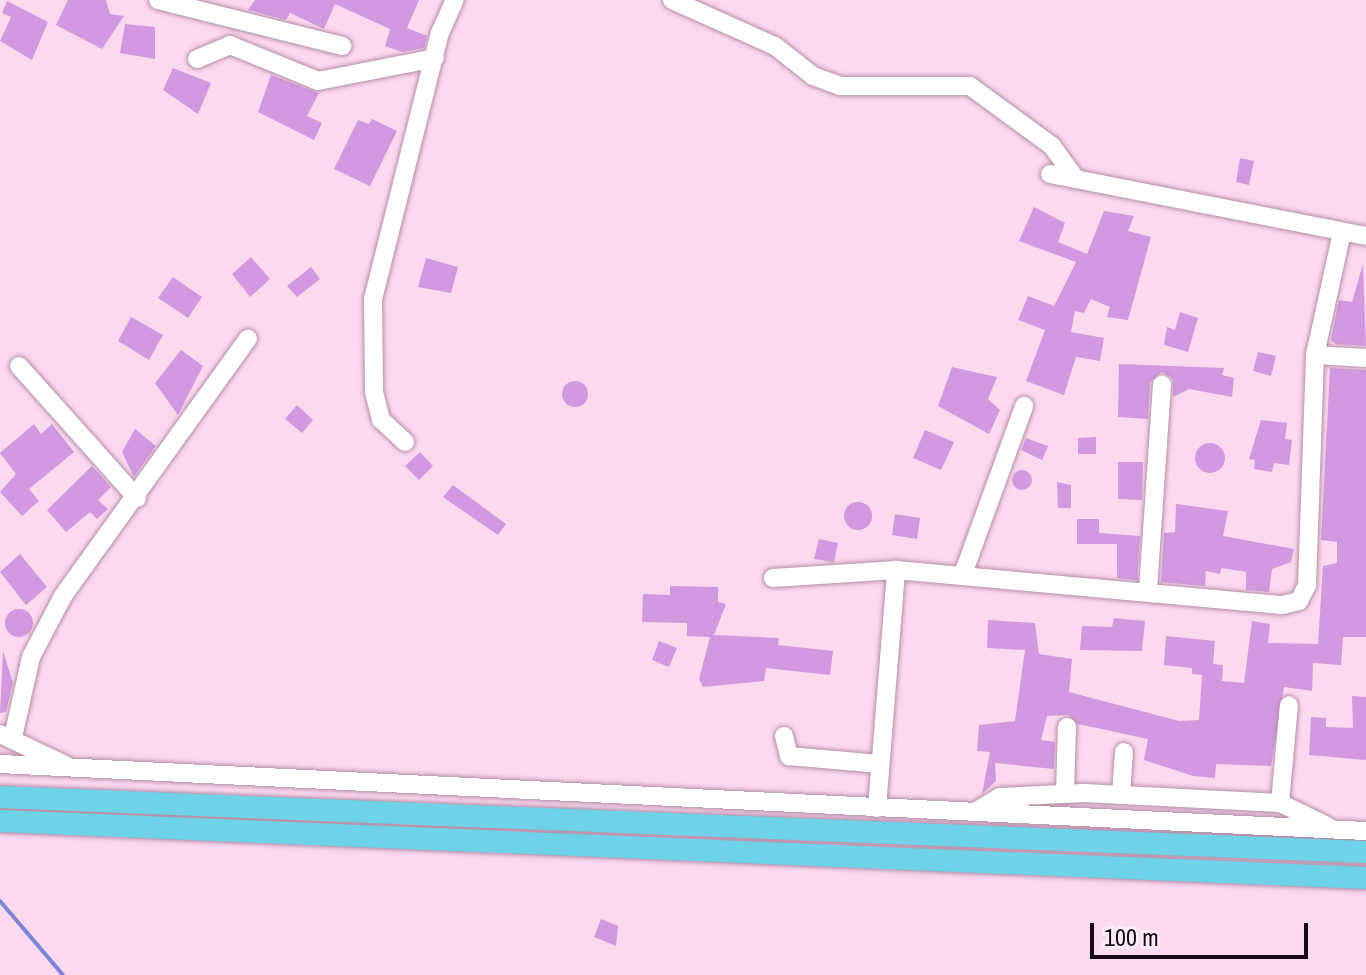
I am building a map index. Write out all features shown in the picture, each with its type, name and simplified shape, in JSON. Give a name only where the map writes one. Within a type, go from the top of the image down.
[{"type":"main road","points":[[0,797],[1366,852]]},
{"type":"main road","points":[[0,821],[1366,878]]},
{"type":"street","points":[[158,0],[342,46]]},
{"type":"street","points":[[405,442],[381,420],[374,391],[373,299],[435,58],[455,0]]},
{"type":"street","points":[[672,0],[775,46],[813,76],[840,86],[970,86],[1052,146],[1076,179]]},
{"type":"street","points":[[197,59],[230,45],[318,81],[435,58]]},
{"type":"street","points":[[1050,174],[1366,236]]},
{"type":"street","points":[[773,578],[896,570],[1148,590],[1282,605],[1304,594],[1315,355],[1342,232]]},
{"type":"street","points":[[65,765],[6,736],[44,629],[97,546],[137,498],[248,339]]},
{"type":"street","points":[[1315,355],[1366,358]]},
{"type":"street","points":[[19,366],[137,498]]},
{"type":"street","points":[[1148,590],[1162,384]]},
{"type":"street","points":[[963,574],[1024,406]]},
{"type":"street","points":[[877,808],[896,570]]},
{"type":"street","points":[[1280,803],[1289,705]]},
{"type":"street","points":[[1065,793],[1067,727]]},
{"type":"street","points":[[784,736],[789,756],[880,764]]},
{"type":"street","points":[[1121,795],[1124,752]]},
{"type":"street","points":[[0,764],[1366,831]]},
{"type":"street","points":[[975,812],[1000,797],[1084,793],[1280,803],[1333,829]]},
{"type":"street","points":[[1082,816],[1084,793]]},
{"type":"building","points":[[68,0],[106,0],[110,14],[124,16],[102,49],[56,25]]},
{"type":"building","points":[[255,0],[419,0],[407,28],[427,36],[424,48],[402,52],[385,46],[390,29],[335,4],[324,29],[290,13],[286,20],[248,10]]},
{"type":"building","points":[[7,1],[48,22],[32,60],[0,41],[11,17],[2,13]]},
{"type":"building","points":[[125,24],[155,27],[155,59],[120,53]]},
{"type":"building","points":[[173,68],[211,83],[198,114],[163,90]]},
{"type":"building","points":[[271,75],[319,93],[307,116],[322,123],[314,140],[258,112]]},
{"type":"building","points":[[372,119],[397,131],[370,186],[334,169],[358,120],[369,124]]},
{"type":"building","points":[[1240,158],[1254,161],[1249,185],[1236,182]]},
{"type":"building","points":[[1034,207],[1065,223],[1058,242],[1087,254],[1104,211],[1134,216],[1128,231],[1151,237],[1128,320],[1107,317],[1110,307],[1091,299],[1084,313],[1075,311],[1071,332],[1104,338],[1100,361],[1076,357],[1064,395],[1026,381],[1045,330],[1018,320],[1028,296],[1054,306],[1076,262],[1019,241]]},
{"type":"building","points":[[251,257],[270,279],[250,297],[232,274]]},
{"type":"building","points":[[426,258],[458,267],[451,293],[418,287]]},
{"type":"building","points":[[1363,264],[1366,346],[1336,344],[1331,340],[1339,300],[1352,302]]},
{"type":"building","points":[[311,267],[320,279],[297,297],[287,286]]},
{"type":"building","points":[[173,277],[202,297],[188,318],[158,298]]},
{"type":"building","points":[[1180,312],[1198,318],[1188,352],[1164,345],[1167,327],[1175,330]]},
{"type":"building","points":[[131,317],[163,335],[149,360],[118,341]]},
{"type":"building","points":[[181,350],[203,366],[178,415],[155,383]]},
{"type":"building","points":[[1258,352],[1276,356],[1271,376],[1253,371]]},
{"type":"building","points":[[1119,364],[1224,368],[1222,375],[1234,378],[1232,397],[1189,389],[1173,397],[1173,379],[1162,372],[1150,382],[1148,419],[1118,417]]},
{"type":"building","points":[[952,367],[997,377],[988,399],[1000,410],[989,434],[938,406]]},
{"type":"building","points":[[1330,368],[1366,370],[1366,637],[1343,637],[1341,665],[1313,663],[1312,691],[1284,687],[1271,766],[1216,764],[1215,778],[1193,776],[1144,760],[1148,739],[1078,724],[1068,715],[1047,716],[1041,740],[1055,742],[1054,769],[995,763],[996,781],[982,794],[990,752],[977,751],[979,725],[1015,721],[1025,650],[987,648],[988,620],[1035,623],[1039,654],[1072,659],[1069,692],[1179,721],[1199,720],[1202,675],[1192,674],[1192,668],[1164,665],[1166,636],[1215,641],[1213,664],[1223,665],[1222,681],[1244,683],[1252,621],[1270,624],[1268,643],[1318,644],[1323,566],[1337,563],[1337,542],[1321,540]]},
{"type":"building","points":[[575,381],[584,385],[588,394],[584,403],[575,407],[566,403],[562,394],[566,385]]},
{"type":"building","points":[[297,405],[313,420],[302,433],[285,419]]},
{"type":"building","points":[[1261,420],[1287,423],[1285,439],[1292,440],[1289,465],[1274,463],[1272,472],[1254,469],[1255,460],[1249,459]]},
{"type":"building","points":[[34,424],[41,434],[52,424],[74,452],[29,489],[39,501],[22,516],[0,492],[16,474],[0,453]]},
{"type":"building","points":[[135,429],[156,446],[134,477],[122,452]]},
{"type":"building","points":[[925,430],[954,442],[941,470],[913,458]]},
{"type":"building","points":[[1096,437],[1096,454],[1078,454],[1078,438]]},
{"type":"building","points":[[1026,438],[1048,446],[1042,460],[1021,450]]},
{"type":"building","points":[[1210,443],[1216,444],[1224,452],[1224,464],[1216,472],[1210,473],[1204,472],[1196,464],[1195,458],[1196,452],[1204,444]]},
{"type":"building","points":[[420,452],[433,466],[419,480],[405,466]]},
{"type":"building","points":[[1118,462],[1143,462],[1142,500],[1118,499]]},
{"type":"building","points":[[92,466],[111,487],[98,500],[108,509],[97,519],[90,512],[66,532],[47,510]]},
{"type":"building","points":[[1018,470],[1026,470],[1032,480],[1026,490],[1018,490],[1012,484],[1012,476]]},
{"type":"building","points":[[1057,482],[1071,485],[1071,508],[1058,508]]},
{"type":"building","points":[[453,485],[506,524],[498,535],[443,497]]},
{"type":"building","points":[[858,502],[868,506],[872,516],[868,526],[858,530],[848,526],[844,516],[848,506]]},
{"type":"building","points":[[1176,504],[1228,511],[1223,536],[1294,549],[1291,562],[1272,569],[1269,592],[1246,590],[1246,572],[1221,568],[1220,574],[1206,571],[1205,586],[1161,582],[1164,533],[1175,532]]},
{"type":"building","points":[[895,514],[920,518],[917,539],[892,535]]},
{"type":"building","points":[[1077,519],[1099,519],[1099,533],[1140,536],[1137,580],[1117,578],[1117,544],[1077,544]]},
{"type":"building","points":[[819,539],[838,543],[834,562],[814,559]]},
{"type":"building","points":[[20,554],[47,587],[26,605],[0,572]]},
{"type":"building","points":[[670,586],[718,587],[718,602],[726,604],[714,635],[779,638],[778,645],[833,651],[830,675],[766,668],[764,681],[703,687],[699,679],[710,637],[687,636],[687,623],[642,622],[643,594],[670,595]]},
{"type":"building","points":[[19,609],[29,613],[33,623],[29,633],[19,637],[9,633],[5,623],[9,613]]},
{"type":"building","points":[[1114,618],[1145,621],[1142,651],[1080,650],[1082,626],[1112,627]]},
{"type":"building","points":[[659,641],[677,648],[669,667],[652,660]]},
{"type":"building","points":[[3,651],[13,683],[6,712],[0,713]]},
{"type":"building","points":[[1352,696],[1366,697],[1366,760],[1309,755],[1311,717],[1326,718],[1326,727],[1353,728]]},
{"type":"building","points":[[601,919],[618,926],[616,946],[594,937]]},
{"type":"waterway","points":[[0,901],[63,975]]}]
